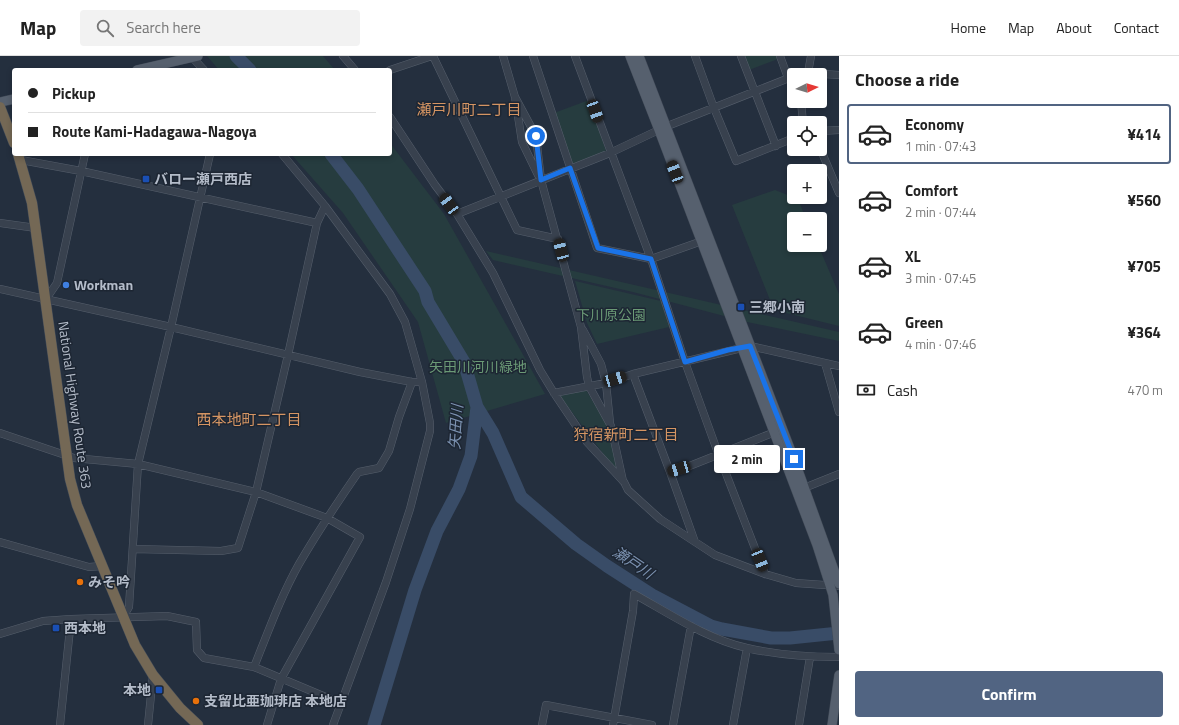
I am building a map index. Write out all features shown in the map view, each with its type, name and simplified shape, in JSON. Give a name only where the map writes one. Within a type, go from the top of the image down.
[{"type":"highway","points":[[0,107],[12,138]]},
{"type":"highway","name":"National Highway Route 363","points":[[19,157],[32,203],[70,479],[77,505],[135,645],[153,675],[180,708],[198,725]]},
{"type":"main road","points":[[145,68],[193,56]]},
{"type":"main road","points":[[630,56],[662,128],[746,347],[775,432],[835,588]]},
{"type":"main road","points":[[639,56],[662,128],[702,242],[804,488],[835,588],[839,650]]},
{"type":"main road","points":[[0,102],[12,99]]},
{"type":"main road","points":[[832,725],[839,675]]},
{"type":"street","points":[[193,56],[202,68]]},
{"type":"street","points":[[343,56],[353,68]]},
{"type":"street","points":[[392,69],[433,56],[517,230],[558,239]]},
{"type":"street","points":[[503,56],[515,97],[522,142],[541,180]]},
{"type":"street","points":[[533,56],[598,248],[651,259],[702,242]]},
{"type":"street","points":[[575,56],[610,153],[651,259],[685,362],[718,453],[765,574]]},
{"type":"street","points":[[695,56],[714,108],[736,161],[787,141]]},
{"type":"street","points":[[740,56],[776,146]]},
{"type":"street","points":[[780,56],[787,69]]},
{"type":"street","points":[[809,68],[811,56]]},
{"type":"street","points":[[827,74],[839,75]]},
{"type":"street","points":[[457,214],[610,153],[662,128],[787,79]]},
{"type":"street","points":[[515,97],[536,136],[541,180],[581,326],[589,386],[611,426]]},
{"type":"street","points":[[392,120],[435,185],[457,214],[493,273],[540,370],[554,393],[587,442],[624,482]]},
{"type":"street","points":[[827,131],[839,130]]},
{"type":"street","points":[[46,299],[57,283],[85,156]]},
{"type":"street","points":[[123,617],[129,607],[138,464],[210,156]]},
{"type":"street","points":[[284,156],[325,206],[394,301],[405,322],[422,382],[430,423],[430,431],[410,509],[386,582],[333,725]]},
{"type":"street","points":[[823,156],[839,193]]},
{"type":"street","points":[[19,157],[317,223]]},
{"type":"street","points":[[133,549],[220,551],[238,548],[256,492],[317,223],[325,206]]},
{"type":"street","points":[[0,223],[36,228]]},
{"type":"street","points":[[0,289],[288,355],[412,382],[422,382]]},
{"type":"street","points":[[581,326],[601,364],[606,383],[611,426],[624,482],[628,490],[660,519],[715,555],[796,584],[835,588]]},
{"type":"street","points":[[554,393],[606,383],[633,374],[746,347],[839,366]]},
{"type":"street","points":[[825,363],[839,412]]},
{"type":"street","points":[[633,374],[695,542]]},
{"type":"street","points":[[254,667],[298,565],[327,518],[357,474],[359,472],[379,468],[389,451],[399,417],[412,382]]},
{"type":"street","points":[[670,472],[687,467],[718,453],[775,432]]},
{"type":"street","points":[[0,434],[74,458],[138,464],[256,492],[327,518],[360,537],[281,679],[267,725]]},
{"type":"street","points":[[804,488],[839,474]]},
{"type":"street","points":[[0,542],[89,567],[102,566]]},
{"type":"street","points":[[614,722],[633,611],[634,594],[690,626],[725,641],[747,648],[810,656],[839,657]]},
{"type":"street","points":[[0,634],[43,621],[167,616],[196,622],[197,650],[204,658],[254,667],[340,703]]},
{"type":"street","points":[[60,725],[71,619]]},
{"type":"street","points":[[673,725],[690,626]]},
{"type":"street","points":[[733,725],[747,648]]},
{"type":"street","points":[[799,725],[810,656]]},
{"type":"street","points":[[148,725],[153,675]]},
{"type":"street","points":[[542,725],[546,705],[614,722],[652,725]]},
{"type":"green space","points":[[207,56],[323,56],[333,68],[217,68]]},
{"type":"green space","points":[[744,56],[777,56],[778,59],[749,70]]},
{"type":"green space","points":[[589,100],[606,151],[572,164],[554,113]]},
{"type":"green space","name":"矢田川河川緑地","points":[[392,146],[444,214],[545,394],[446,423],[418,322],[343,213],[293,156],[392,156]]},
{"type":"green space","points":[[775,190],[787,195],[787,204],[800,204],[803,212],[787,212],[787,252],[821,252],[839,294],[839,326],[774,310],[732,205]]},
{"type":"green space","points":[[486,251],[839,332],[839,341],[747,322],[633,292],[493,260]]},
{"type":"green space","name":"下川原公園","points":[[575,281],[661,301],[669,327],[597,344],[587,323]]},
{"type":"green space","points":[[586,390],[608,427],[620,471],[617,472],[560,396]]},
{"type":"waterway","name":"矢田川","points":[[236,56],[248,68]]},
{"type":"waterway","name":"矢田川","points":[[333,156],[358,189],[425,291],[428,302],[464,362],[477,407],[471,456],[459,489],[437,531],[415,590],[374,725]]},
{"type":"waterway","name":"瀬戸川","points":[[477,407],[493,433],[521,497],[576,544],[652,595],[711,626],[722,629],[771,638],[790,638],[839,633]]},
{"type":"place","name":"バロー瀬戸西店","points":[[146,179]]},
{"type":"place","name":"Workman","points":[[66,285]]},
{"type":"place","name":"三郷小南","points":[[741,307]]},
{"type":"place","name":"みそ吟","points":[[80,582]]},
{"type":"place","name":"西本地","points":[[56,628]]},
{"type":"place","name":"本地","points":[[159,690]]},
{"type":"place","name":"支留比亜珈琲店 本地店","points":[[196,701]]},
{"type":"district","name":"瀬戸川町二丁目","points":[[469,110]]},
{"type":"district","name":"西本地町二丁目","points":[[249,420]]},
{"type":"district","name":"狩宿新町二丁目","points":[[626,435]]},
{"type":"route","points":[[536,136],[541,180],[570,168],[598,248],[651,259],[685,362],[728,350],[750,346],[794,459]]}]
